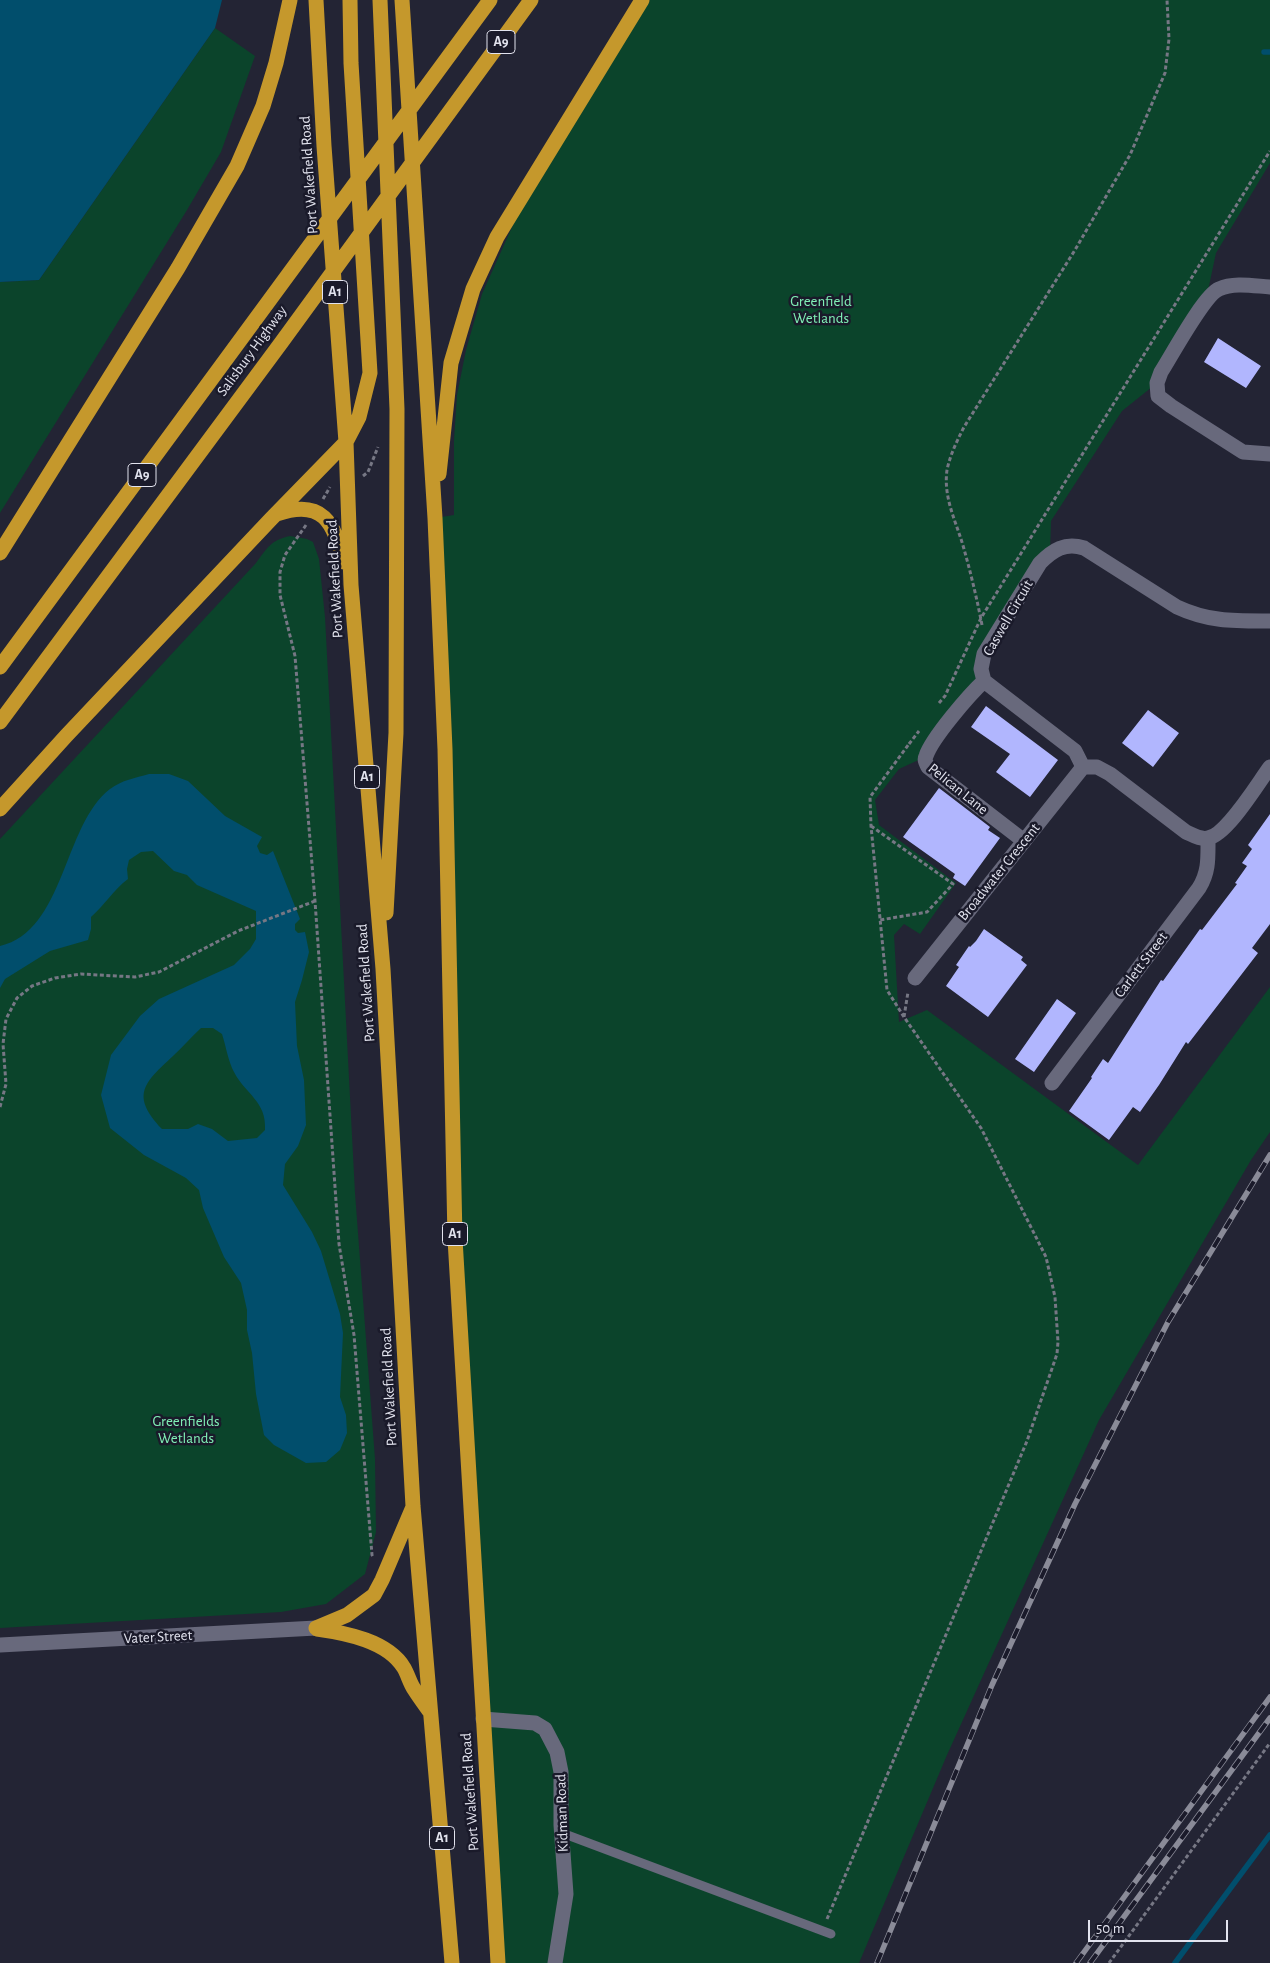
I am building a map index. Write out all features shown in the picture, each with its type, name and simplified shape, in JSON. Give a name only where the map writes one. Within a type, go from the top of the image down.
[{"type":"highway","points":[[0,553],[178,268],[237,166],[263,106],[276,63],[290,0]]},
{"type":"highway","name":"Port Wakefield Road","points":[[316,0],[324,146],[346,442],[351,585],[383,969],[413,1506],[452,1963]]},
{"type":"highway","points":[[0,809],[73,729],[346,442],[359,416],[370,373],[351,63],[350,0]]},
{"type":"highway","points":[[380,0],[397,409],[396,732],[383,969]]},
{"type":"highway","name":"Port Wakefield Road","points":[[402,0],[435,518],[445,749],[455,1239],[498,1963]]},
{"type":"highway","name":"Salisbury Highway","points":[[0,667],[490,0]]},
{"type":"highway","name":"Salisbury Highway","points":[[0,722],[281,343],[531,0]]},
{"type":"highway","points":[[435,518],[451,363],[473,289],[496,237],[642,0]]},
{"type":"highway","points":[[276,515],[290,510],[304,510],[326,518],[337,534],[351,585]]},
{"type":"highway","points":[[316,1628],[337,1621],[359,1608],[374,1594],[413,1506]]},
{"type":"highway","points":[[316,1628],[348,1633],[377,1645],[398,1660],[404,1668],[413,1688],[431,1713]]},
{"type":"street","points":[[1270,287],[1235,285],[1218,289],[1206,300],[1161,372],[1157,383],[1158,396],[1242,452],[1270,454]]},
{"type":"street","name":"Caswell Circuit","points":[[984,681],[981,669],[987,650],[1040,563],[1050,553],[1064,546],[1084,548],[1177,607],[1191,613],[1215,620],[1270,621]]},
{"type":"street","points":[[984,681],[1075,751],[1084,767],[1097,767],[1110,774],[1186,832],[1197,837],[1208,838],[1218,834],[1228,825],[1270,767]]},
{"type":"street","name":"Pelican Lane","points":[[984,681],[972,692],[936,738],[925,757],[925,762],[928,767],[1024,841]]},
{"type":"street","name":"Broadwater Crescent","points":[[915,978],[1084,767]]},
{"type":"street","name":"Carlett Street","points":[[1052,1083],[1199,888],[1205,878],[1208,866],[1208,838]]},
{"type":"street","name":"Vater Street","points":[[0,1645],[316,1628]]},
{"type":"street","name":"Kidman Road","points":[[483,1719],[535,1723],[545,1729],[557,1752],[562,1772],[562,1833],[566,1894],[555,1963]]},
{"type":"lane","points":[[562,1833],[827,1933]]},
{"type":"path","points":[[987,650],[964,547],[950,512],[947,471],[952,452],[964,427],[1075,250],[1130,154],[1164,73],[1169,39],[1167,0]]},
{"type":"path","points":[[934,709],[945,696],[981,618],[1270,151]]},
{"type":"path","points":[[324,498],[334,481]]},
{"type":"path","points":[[303,530],[285,555],[280,572],[280,594],[295,656],[316,901],[339,1244],[354,1335],[372,1555],[385,1572]]},
{"type":"path","points":[[827,1933],[1027,1441],[1057,1354],[1058,1342],[1055,1296],[1046,1256],[981,1128],[887,990],[871,826],[870,797],[924,723]]},
{"type":"path","points":[[909,744],[936,738]]},
{"type":"path","points":[[871,826],[953,884],[928,912],[880,920]]},
{"type":"path","points":[[0,1107],[6,1084],[3,1044],[6,1019],[17,998],[32,986],[55,978],[81,974],[135,977],[159,972],[238,931],[316,901]]},
{"type":"path","points":[[904,1017],[908,992],[915,978]]},
{"type":"path","points":[[1110,1963],[1270,1743]]},
{"type":"green space","name":"Greenfield Wetlands","points":[[650,0],[1270,0],[1270,163],[1216,253],[1206,300],[1157,383],[1122,411],[1051,521],[1050,553],[984,654],[984,681],[925,757],[899,769],[875,800],[879,825],[956,883],[920,934],[904,924],[894,935],[899,1022],[927,1010],[1138,1165],[1270,987],[1270,1132],[1251,1160],[1099,1420],[947,1755],[859,1963],[498,1963],[455,1239],[435,518],[454,515],[454,440],[457,395],[466,350],[482,294],[517,216]]},
{"type":"green space","points":[[215,28],[255,56],[221,152],[0,513],[0,282],[39,280]]},
{"type":"green space","name":"Greenfields Wetlands","points":[[290,536],[313,542],[319,559],[325,617],[355,1193],[375,1459],[376,1532],[365,1574],[326,1604],[281,1612],[0,1628],[0,839],[267,549],[274,542]]},
{"type":"water","points":[[0,0],[222,0],[215,28],[39,280],[0,282]]},
{"type":"water","points":[[149,774],[169,774],[188,781],[225,816],[262,837],[257,846],[260,853],[267,855],[273,851],[300,919],[295,924],[295,930],[298,933],[305,932],[309,952],[295,1002],[297,1046],[304,1080],[306,1125],[298,1146],[285,1164],[283,1185],[312,1232],[321,1251],[340,1314],[343,1333],[340,1397],[346,1415],[347,1433],[340,1450],[326,1462],[306,1463],[274,1445],[264,1435],[247,1330],[247,1310],[241,1283],[224,1257],[203,1208],[199,1190],[186,1178],[144,1155],[110,1128],[101,1095],[111,1055],[140,1016],[159,999],[234,965],[250,949],[256,939],[256,911],[197,885],[187,875],[174,871],[153,851],[141,852],[129,860],[127,869],[128,879],[91,917],[91,929],[88,940],[50,951],[5,979],[0,988],[0,946],[21,936],[38,920],[51,899],[82,827],[94,805],[115,786],[124,781]],"holes":[[[201,1028],[213,1028],[222,1034],[234,1072],[263,1112],[265,1130],[257,1138],[228,1141],[212,1129],[198,1124],[188,1129],[162,1129],[146,1107],[144,1098],[148,1082]]]},
{"type":"building","points":[[1218,338],[1261,366],[1246,388],[1204,362]]},
{"type":"building","points":[[986,706],[1058,760],[1030,797],[996,772],[1010,754],[971,727]]},
{"type":"building","points":[[1148,710],[1179,733],[1153,767],[1122,743]]},
{"type":"building","points":[[939,788],[990,827],[988,830],[1000,838],[965,886],[953,878],[955,874],[903,837]]},
{"type":"building","points":[[1270,814],[1270,924],[1252,948],[1258,953],[1188,1044],[1186,1042],[1140,1112],[1133,1107],[1109,1140],[1069,1111],[1103,1059],[1108,1063],[1161,980],[1163,981],[1200,929],[1202,930],[1237,884],[1235,883],[1247,866],[1242,863],[1252,849],[1248,845]]},
{"type":"building","points":[[984,929],[1023,957],[1021,960],[1027,965],[988,1017],[946,986],[959,967],[956,965]]},
{"type":"building","points":[[1057,999],[1076,1013],[1034,1072],[1015,1059]]},
{"type":"waterway","points":[[1264,52],[1270,52]]},
{"type":"waterway","points":[[1175,1963],[1270,1835]]},
{"type":"railway","points":[[877,1963],[992,1685],[1075,1504],[1168,1322],[1270,1155]]},
{"type":"railway","points":[[1076,1963],[1270,1697]]},
{"type":"railway","points":[[1090,1963],[1270,1718]]}]
